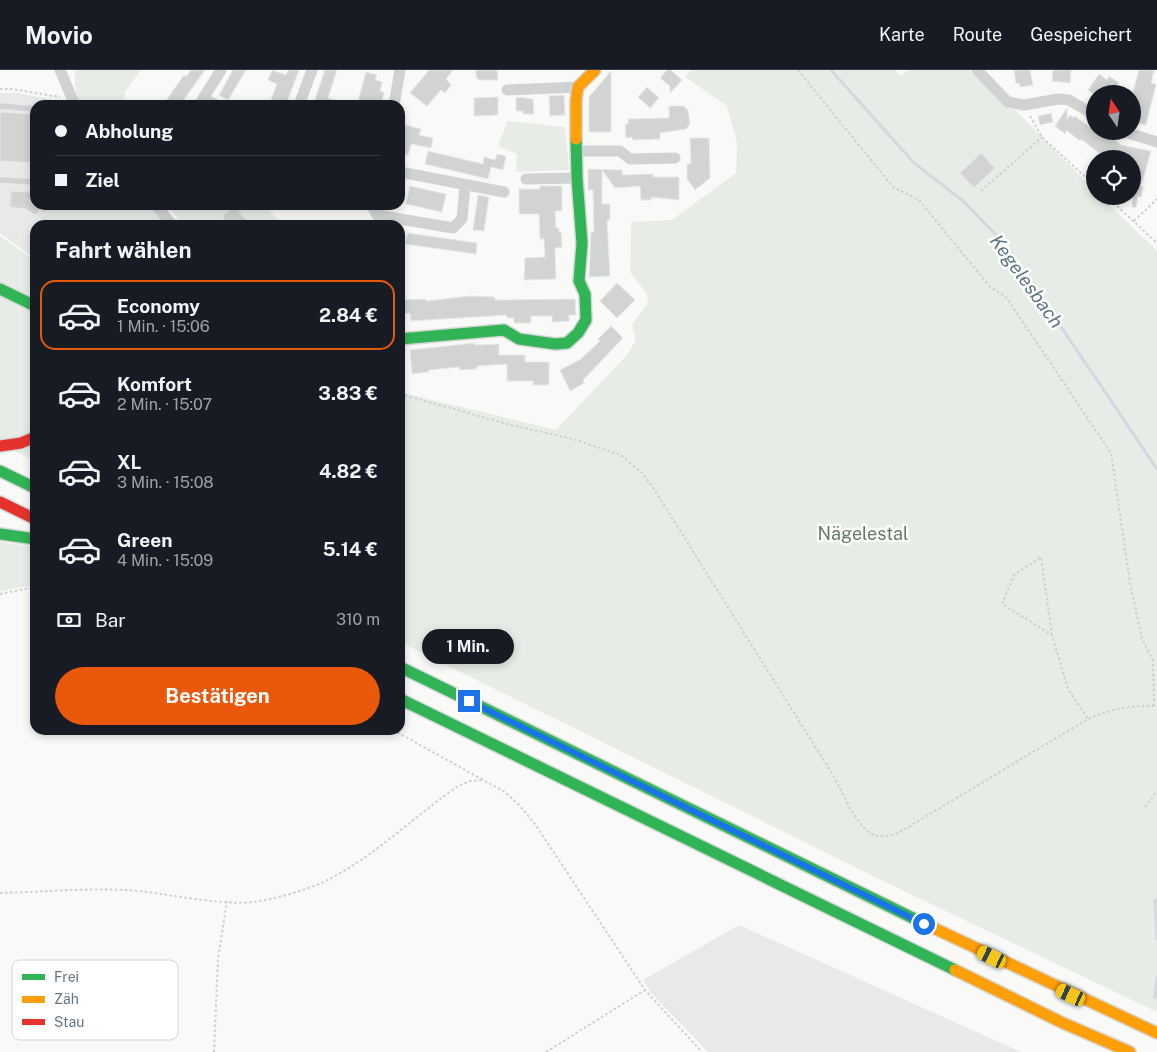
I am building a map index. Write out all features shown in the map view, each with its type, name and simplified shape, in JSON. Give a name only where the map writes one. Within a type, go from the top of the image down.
[{"type":"main road","points":[[405,338],[504,330],[519,339],[542,343],[566,343],[573,339],[586,320],[585,294],[579,281],[582,243],[577,178],[576,100],[578,87],[595,70]]},
{"type":"main road","points":[[0,289],[30,305]]},
{"type":"main road","points":[[0,446],[21,443],[30,439]]},
{"type":"main road","points":[[0,471],[30,486]]},
{"type":"main road","points":[[0,502],[30,517]]},
{"type":"main road","points":[[0,534],[30,537]]},
{"type":"main road","points":[[405,669],[1008,965],[1157,1033]]},
{"type":"main road","points":[[405,700],[1063,1023],[1130,1052]]},
{"type":"street","points":[[61,70],[73,100]]},
{"type":"street","points":[[202,100],[221,70]]},
{"type":"street","points":[[301,100],[312,70]]},
{"type":"street","points":[[395,100],[400,70]]},
{"type":"street","points":[[976,70],[1008,102],[1024,105],[1058,99],[1069,100],[1086,110]]},
{"type":"street","points":[[507,90],[578,87]]},
{"type":"street","points":[[1141,137],[1157,142]]},
{"type":"street","points":[[578,151],[620,151],[630,159],[675,158]]},
{"type":"street","points":[[405,173],[504,192]]},
{"type":"street","points":[[526,178],[577,178]]},
{"type":"street","points":[[374,210],[377,215],[454,228],[462,219],[464,185]]},
{"type":"street","points":[[160,210],[168,220]]},
{"type":"lane","points":[[0,106],[30,109]]},
{"type":"lane","points":[[0,180],[30,182]]},
{"type":"path","points":[[405,395],[511,425],[573,439],[621,456],[642,473],[654,489],[833,775],[858,820],[866,830],[876,836],[888,836],[900,832],[1088,719],[1120,707],[1156,706],[1153,660],[1142,639],[1134,602],[1111,453],[1006,298],[990,286],[919,200],[894,187],[798,70]]},
{"type":"path","points":[[0,89],[12,88],[65,100]]},
{"type":"path","points":[[1024,105],[1042,137],[1086,178]]},
{"type":"path","points":[[981,191],[1042,137]]},
{"type":"path","points":[[1134,221],[1157,200]]},
{"type":"path","points":[[1116,205],[1157,243]]},
{"type":"path","points":[[1052,635],[1002,604],[1014,575],[1041,557],[1052,635],[1068,690],[1088,719]]},
{"type":"path","points":[[0,594],[30,588]]},
{"type":"path","points":[[402,735],[504,792],[520,806],[535,824],[645,990],[702,1052]]},
{"type":"path","points":[[0,893],[90,889],[126,890],[227,902],[253,902],[319,884],[375,849],[458,786],[470,781],[483,780]]},
{"type":"path","points":[[1145,806],[1157,791]]},
{"type":"path","points":[[214,1052],[218,959],[227,902]]},
{"type":"path","points":[[546,1052],[645,990]]},
{"type":"shaded area","points":[[0,93],[18,93],[53,100],[30,100],[30,210],[155,210],[163,220],[30,220],[30,255],[0,233]]},
{"type":"shaded area","points":[[171,210],[269,210],[278,220],[179,220]]},
{"type":"shaded area","points":[[739,925],[1021,1052],[708,1052],[651,993],[643,980]]},
{"type":"green space","points":[[75,70],[141,70],[125,92],[124,100],[79,100],[75,86]]},
{"type":"green space","name":"Nägelestal","points":[[691,70],[895,70],[901,76],[908,70],[969,70],[1011,110],[1013,108],[1086,182],[1086,205],[1109,205],[1157,251],[1157,1012],[883,881],[405,644],[405,393],[556,430],[627,355],[636,340],[632,324],[648,304],[647,294],[630,272],[631,222],[672,220],[736,173],[737,143],[727,106],[685,77]]},
{"type":"green space","points":[[508,121],[565,127],[569,170],[516,172],[517,154],[498,146]]},
{"type":"green space","points":[[0,236],[30,257],[30,459],[0,444]]},
{"type":"green space","points":[[0,542],[30,546],[30,586],[0,591]]},
{"type":"building","points":[[191,70],[205,70],[184,100],[166,100],[184,75],[186,77]]},
{"type":"building","points":[[233,70],[246,70],[228,100],[219,95]]},
{"type":"building","points":[[272,70],[286,75],[288,70],[299,70],[288,100],[271,100],[277,84],[268,80]]},
{"type":"building","points":[[325,70],[337,70],[328,98],[335,100],[315,100]]},
{"type":"building","points":[[429,70],[453,70],[446,79],[451,85],[445,93],[441,90],[427,106],[410,93]]},
{"type":"building","points":[[476,70],[497,70],[498,80],[479,80],[476,77]]},
{"type":"building","points":[[667,70],[671,70],[682,80],[670,93],[670,86],[660,78]]},
{"type":"building","points":[[1014,70],[1030,70],[1033,85],[1020,87],[1019,83],[1016,84]]},
{"type":"building","points":[[1053,70],[1071,70],[1070,83],[1052,81]]},
{"type":"building","points":[[1139,70],[1154,70],[1151,83],[1156,84],[1146,125],[1141,124],[1141,85],[1135,85]]},
{"type":"building","points":[[611,71],[611,132],[589,132],[589,97]]},
{"type":"building","points":[[366,72],[377,75],[375,80],[382,82],[380,91],[384,92],[382,100],[358,100]]},
{"type":"building","points":[[1099,74],[1107,80],[1109,76],[1119,83],[1117,85],[1091,85]]},
{"type":"building","points":[[647,87],[659,98],[650,108],[638,97]]},
{"type":"building","points":[[564,95],[565,115],[550,116],[549,96]]},
{"type":"building","points":[[498,97],[498,115],[474,116],[474,98]]},
{"type":"building","points":[[516,97],[533,99],[534,114],[523,114],[523,111],[516,111]]},
{"type":"building","points":[[669,106],[683,106],[688,110],[690,124],[686,129],[660,133],[660,139],[633,140],[632,137],[626,138],[625,124],[628,124],[628,119],[669,118]]},
{"type":"building","points":[[1067,108],[1067,119],[1070,115],[1074,118],[1075,116],[1086,124],[1086,140],[1114,140],[1121,145],[1151,151],[1141,186],[1141,150],[1095,150],[1066,130],[1065,134],[1055,126]]},
{"type":"building","points":[[0,112],[30,114],[30,163],[0,161]]},
{"type":"building","points":[[1051,113],[1053,122],[1040,125],[1038,116]]},
{"type":"building","points":[[405,125],[421,129],[419,135],[433,138],[431,148],[411,144],[408,155],[405,154]]},
{"type":"building","points":[[690,138],[709,138],[710,178],[695,190],[687,179],[687,164],[691,163]]},
{"type":"building","points":[[428,151],[483,164],[484,157],[495,160],[497,154],[506,156],[503,170],[491,167],[488,179],[425,164]]},
{"type":"building","points":[[981,153],[995,168],[974,188],[960,173]]},
{"type":"building","points":[[588,169],[622,170],[622,175],[653,174],[653,177],[679,177],[679,200],[651,197],[652,200],[641,200],[640,186],[615,188],[602,170],[602,204],[610,204],[610,220],[607,220],[610,276],[589,277],[591,232],[594,232],[593,190],[588,190]]},
{"type":"building","points":[[410,186],[446,194],[442,212],[406,204]]},
{"type":"building","points":[[540,186],[562,186],[562,211],[555,211],[556,228],[559,228],[559,232],[561,232],[562,247],[555,248],[556,279],[524,280],[525,258],[545,257],[544,239],[540,239],[539,214],[519,214],[519,189],[540,189]]},
{"type":"building","points":[[11,191],[30,192],[30,210],[40,210],[35,215],[25,209],[10,207]]},
{"type":"building","points":[[478,195],[489,197],[484,231],[473,230]]},
{"type":"building","points":[[230,210],[238,210],[246,220],[225,220],[222,216]]},
{"type":"building","points":[[408,233],[477,243],[476,254],[405,244]]},
{"type":"building","points":[[617,283],[635,300],[617,318],[600,301]]},
{"type":"building","points":[[470,296],[495,297],[495,300],[575,299],[576,315],[569,315],[569,321],[552,322],[552,316],[531,316],[531,323],[514,323],[514,318],[507,318],[507,315],[411,321],[410,313],[405,314],[405,300],[426,299],[426,301]]},
{"type":"building","points":[[611,326],[623,338],[583,380],[584,383],[570,391],[560,370],[581,359],[600,341],[598,339]]},
{"type":"building","points":[[475,343],[475,345],[499,344],[499,355],[525,355],[525,362],[549,362],[549,385],[533,385],[533,381],[507,381],[507,364],[477,366],[477,369],[460,370],[459,367],[429,370],[429,372],[412,374],[410,350]]},
{"type":"waterway","name":"Kegelesbach","points":[[831,70],[914,163],[962,200],[1005,244],[1157,469]]},
{"type":"waterway","points":[[1157,899],[1155,901],[1157,939]]},
{"type":"waterway","points":[[1155,998],[1157,977]]},
{"type":"traffic: fast","points":[[405,339],[504,330],[519,339],[555,344],[567,343],[578,333],[586,320],[585,294],[579,281],[582,243],[576,139]]},
{"type":"traffic: fast","points":[[0,289],[30,304]]},
{"type":"traffic: fast","points":[[0,471],[30,486]]},
{"type":"traffic: fast","points":[[0,534],[30,538]]},
{"type":"traffic: fast","points":[[405,669],[925,924]]},
{"type":"traffic: fast","points":[[405,701],[955,970]]},
{"type":"traffic: slow","points":[[576,139],[578,87],[595,70]]},
{"type":"traffic: slow","points":[[925,924],[1157,1033]]},
{"type":"traffic: slow","points":[[955,970],[1063,1023],[1130,1052]]},
{"type":"traffic: jam","points":[[0,446],[21,443],[30,439]]},
{"type":"traffic: jam","points":[[0,502],[30,517]]},
{"type":"route","points":[[469,701],[924,924]]}]
